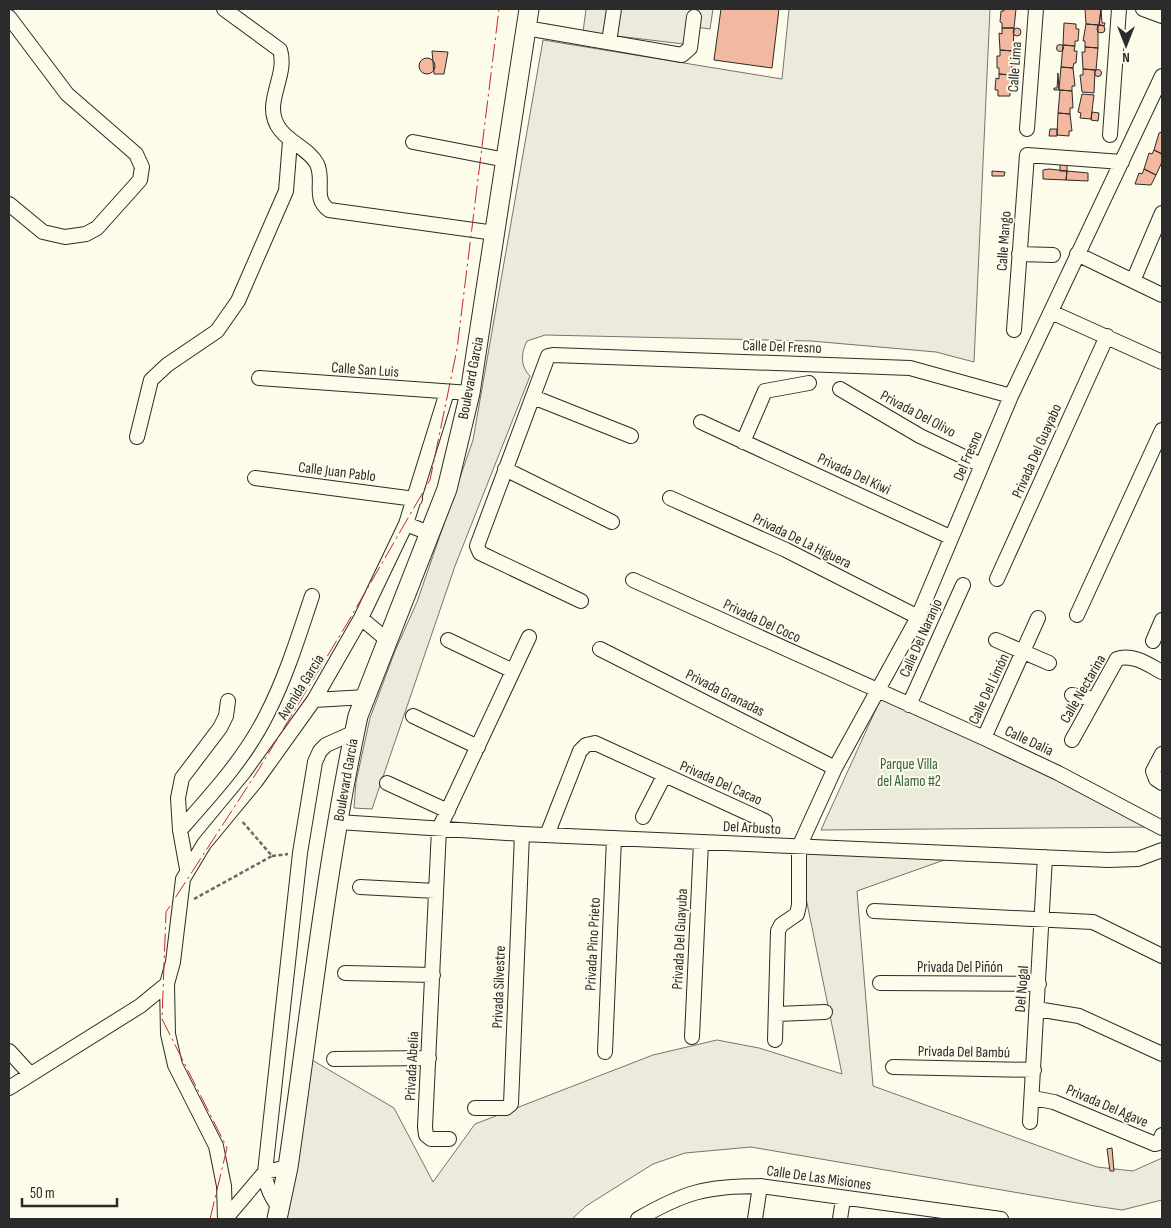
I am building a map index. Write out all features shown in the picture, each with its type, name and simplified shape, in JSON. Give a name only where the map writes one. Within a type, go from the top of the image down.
[{"type":"main road","name":"Boulevard Garcia","points":[[355,732],[387,640],[447,489],[470,393],[529,9]]},
{"type":"main road","name":"Boulevard García","points":[[279,1214],[288,1167],[338,822],[355,732]]},
{"type":"street","points":[[224,9],[280,50],[283,59],[273,108],[275,119],[290,141],[316,163],[319,171],[322,205],[330,210],[496,233]]},
{"type":"street","points":[[609,42],[614,9]]},
{"type":"street","name":"Calle Lima","points":[[1027,129],[1036,9]]},
{"type":"street","points":[[1110,135],[1119,9]]},
{"type":"street","points":[[1143,9],[1162,16]]},
{"type":"street","points":[[9,17],[67,94],[136,154],[142,167],[140,180],[97,228],[86,234],[65,237],[43,232],[9,204]]},
{"type":"street","points":[[526,28],[685,54],[690,48],[694,17]]},
{"type":"street","name":"Del Fresno","points":[[799,847],[835,768],[918,617],[950,537],[1012,396],[1162,76]]},
{"type":"street","points":[[137,437],[152,380],[167,365],[217,331],[238,301],[286,191],[290,141]]},
{"type":"street","points":[[413,142],[506,160]]},
{"type":"street","name":"Calle Mango","points":[[1014,330],[1027,156],[1122,162]]},
{"type":"street","points":[[1133,281],[1162,213]]},
{"type":"street","points":[[1019,254],[1052,255]]},
{"type":"street","points":[[1077,254],[1162,296]]},
{"type":"street","points":[[1051,312],[1108,336],[1162,362]]},
{"type":"street","name":"Privada Del Guayabo","points":[[997,579],[1108,336]]},
{"type":"street","name":"Calle Del Fresno","points":[[533,397],[548,356],[553,355],[910,368],[1012,396]]},
{"type":"street","name":"Calle San Luis","points":[[259,378],[470,393]]},
{"type":"street","points":[[743,442],[765,391],[809,383]]},
{"type":"street","name":"Privada Del Olivo","points":[[840,389],[920,436],[982,465]]},
{"type":"street","name":"Avenida García","points":[[166,984],[173,962],[183,878],[187,869],[204,844],[256,781],[314,700],[360,618],[406,524],[447,392]]},
{"type":"street","points":[[581,601],[478,550],[477,546],[533,397],[631,436]]},
{"type":"street","name":"Privada Del Kiwi","points":[[701,422],[950,537]]},
{"type":"street","points":[[1077,615],[1162,430]]},
{"type":"street","points":[[505,470],[612,522]]},
{"type":"street","name":"Calle Juan Pablo","points":[[255,478],[415,499]]},
{"type":"street","name":"Privada De La Higuera","points":[[670,498],[786,550],[918,617]]},
{"type":"street","points":[[406,524],[430,533]]},
{"type":"street","name":"Privada Del Coco","points":[[633,580],[878,692]]},
{"type":"street","name":"Calle Del Naranjo","points":[[909,705],[963,585]]},
{"type":"street","points":[[180,830],[249,745],[268,713],[312,596]]},
{"type":"street","points":[[360,618],[387,640]]},
{"type":"street","name":"Calle Del Limón","points":[[984,738],[1024,653],[1038,618]]},
{"type":"street","points":[[1152,641],[1162,620]]},
{"type":"street","name":"Privada Abelia","points":[[449,1140],[431,1139],[426,1136],[428,1058],[440,830],[529,637]]},
{"type":"street","points":[[448,640],[513,671]]},
{"type":"street","name":"Calle Del Limón","points":[[996,640],[1049,663]]},
{"type":"street","name":"Privada Granadas","points":[[600,649],[835,768]]},
{"type":"street","name":"Calle Nectarina","points":[[1072,740],[1117,659],[1124,656],[1132,657],[1162,672]]},
{"type":"street","name":"Calle Dalia","points":[[878,692],[984,738],[1058,773],[1162,828]]},
{"type":"street","points":[[1072,695],[1094,699]]},
{"type":"street","points":[[314,700],[366,697]]},
{"type":"street","points":[[187,869],[180,830],[178,798],[182,778],[220,728],[226,716],[228,701]]},
{"type":"street","points":[[413,716],[478,747]]},
{"type":"street","name":"Boulevard García","points":[[279,1214],[266,1183],[265,1172],[300,853],[315,762],[320,751],[326,745],[355,732]]},
{"type":"street","name":"Privada Del Cacao","points":[[547,834],[580,751],[586,745],[596,743],[664,776],[765,820]]},
{"type":"street","points":[[1162,754],[1153,771],[1156,779],[1162,783]]},
{"type":"street","name":"Privada Del Cacao","points":[[643,817],[664,776]]},
{"type":"street","points":[[387,783],[448,811]]},
{"type":"street","name":"Del Arbusto","points":[[338,822],[440,830],[1045,857],[1138,860],[1162,850]]},
{"type":"street","name":"Privada Silvestre","points":[[475,1108],[506,1108],[511,1104],[522,834]]},
{"type":"street","name":"Privada Pino Prieto","points":[[605,1052],[614,838]]},
{"type":"street","name":"Privada Del Guayuba","points":[[692,1037],[701,842]]},
{"type":"street","points":[[776,1040],[778,931],[781,925],[797,914],[799,905],[799,847]]},
{"type":"street","name":"Del Nogal","points":[[1030,1122],[1033,1098],[1045,857]]},
{"type":"street","points":[[360,887],[436,891]]},
{"type":"street","points":[[874,911],[1093,922],[1162,956]]},
{"type":"street","points":[[345,973],[433,975]]},
{"type":"street","name":"Privada Del Piñón","points":[[880,983],[1039,984]]},
{"type":"street","points":[[166,984],[168,1034],[175,1064],[216,1146],[224,1186],[225,1218]]},
{"type":"street","points":[[9,1088],[140,1006],[166,984]]},
{"type":"street","points":[[1037,1009],[1079,1016],[1162,1054]]},
{"type":"street","points":[[776,1014],[825,1012]]},
{"type":"street","points":[[9,1051],[30,1074]]},
{"type":"street","points":[[334,1059],[428,1058]]},
{"type":"street","name":"Privada Del Bambú","points":[[893,1067],[1034,1070]]},
{"type":"street","name":"Privada Del Agave","points":[[1033,1098],[1054,1102],[1155,1144],[1159,1143],[1162,1135]]},
{"type":"street","points":[[225,1218],[265,1172],[288,1167]]},
{"type":"street","name":"Calle De Las Misiones","points":[[638,1219],[662,1205],[693,1191],[725,1186],[760,1186],[843,1198],[926,1214],[1001,1219]]},
{"type":"street","points":[[755,1219],[760,1186]]},
{"type":"street","points":[[840,1219],[843,1198]]},
{"type":"path","points":[[179,906],[272,856],[232,809]]},
{"type":"green space","points":[[789,9],[990,9],[974,362],[936,352],[811,341],[545,335],[527,341],[522,359],[524,368],[530,376],[455,566],[372,809],[354,808],[356,782],[370,718],[395,651],[417,602],[473,440],[543,40],[782,79]]},
{"type":"green space","name":"Parque Villa del Alamo #2","points":[[882,696],[1156,827],[821,830]]},
{"type":"green space","points":[[799,847],[961,854],[857,891],[873,1086],[1097,1167],[1133,1171],[1162,1158],[1162,1200],[1122,1210],[751,1147],[685,1153],[653,1164],[586,1206],[572,1219],[281,1219],[312,1060],[394,1108],[433,1182],[475,1124],[653,1055],[717,1040],[759,1048],[842,1074],[799,864]]},
{"type":"shaded area","points":[[586,9],[713,9],[710,29],[695,27],[692,45],[583,32]]},
{"type":"building","points":[[721,9],[779,9],[772,68],[714,60]]},
{"type":"building","points":[[1004,9],[1016,9],[1014,28],[1002,28],[1002,23],[1000,22],[1001,11],[1004,11]]},
{"type":"building","points":[[1085,9],[1101,9],[1099,25],[1086,24]]},
{"type":"building","points":[[1101,9],[1102,23],[1105,23],[1104,26],[1099,25]]},
{"type":"building","points":[[1064,23],[1076,24],[1076,29],[1079,29],[1078,41],[1075,41],[1075,46],[1063,45]]},
{"type":"building","points":[[1086,24],[1098,25],[1098,48],[1085,47],[1085,41],[1083,41]]},
{"type":"building","points":[[1101,25],[1105,29],[1101,33],[1097,29]]},
{"type":"building","points":[[1002,28],[1014,28],[1013,51],[1000,50],[999,33],[1002,34]]},
{"type":"building","points":[[1017,28],[1021,32],[1017,36],[1013,32]]},
{"type":"building","points":[[1060,44],[1064,48],[1060,52],[1056,48]]},
{"type":"building","points":[[1063,45],[1075,46],[1074,51],[1077,51],[1076,63],[1074,63],[1073,68],[1061,67]]},
{"type":"building","points":[[1085,47],[1098,48],[1096,70],[1083,69],[1082,52],[1085,52]]},
{"type":"building","points":[[1000,50],[1013,51],[1011,75],[999,74],[997,56],[1000,56]]},
{"type":"building","points":[[432,51],[448,52],[444,74],[434,74]]},
{"type":"building","points":[[1013,57],[1015,57],[1014,72],[1017,72],[1017,75],[1011,75]]},
{"type":"building","points":[[427,58],[435,66],[427,74],[419,66]]},
{"type":"building","points":[[1061,67],[1073,68],[1075,86],[1072,86],[1072,91],[1059,90]]},
{"type":"building","points":[[1083,69],[1095,70],[1094,93],[1082,92],[1080,75],[1083,75]]},
{"type":"building","points":[[1098,69],[1102,73],[1098,77],[1094,73]]},
{"type":"building","points":[[1058,73],[1059,90],[1054,90],[1054,88],[1057,88]]},
{"type":"building","points":[[999,74],[1010,75],[1010,96],[998,96],[998,90],[995,90],[996,78],[999,79]]},
{"type":"building","points":[[1014,74],[1018,78],[1014,82],[1010,78]]},
{"type":"building","points":[[1060,90],[1072,91],[1073,108],[1070,108],[1070,114],[1058,113]]},
{"type":"building","points":[[1082,94],[1094,95],[1091,119],[1080,118],[1081,113],[1078,112]]},
{"type":"building","points":[[1092,112],[1099,113],[1098,121],[1091,120]]},
{"type":"building","points":[[1058,113],[1070,114],[1072,131],[1069,131],[1069,136],[1057,135]]},
{"type":"building","points":[[1050,129],[1057,129],[1057,136],[1049,136]]},
{"type":"building","points":[[1162,132],[1162,154],[1154,150],[1159,133]]},
{"type":"building","points":[[1154,150],[1162,154],[1162,162],[1156,175],[1144,169],[1149,153],[1152,154]]},
{"type":"building","points":[[1060,164],[1067,165],[1067,171],[1060,171]]},
{"type":"building","points":[[1144,169],[1156,175],[1151,185],[1135,184],[1139,173],[1142,174]]},
{"type":"building","points":[[1043,170],[1067,171],[1066,180],[1043,179]]},
{"type":"building","points":[[992,171],[1005,172],[1004,176],[992,176]]},
{"type":"building","points":[[1067,171],[1088,173],[1088,181],[1066,180]]},
{"type":"building","points":[[1112,1148],[1114,1171],[1110,1171],[1107,1149]]},
{"type":"power","points":[[210,1219],[227,1148],[162,1019],[166,912],[259,769],[348,622],[430,480],[457,349],[499,9]]}]
